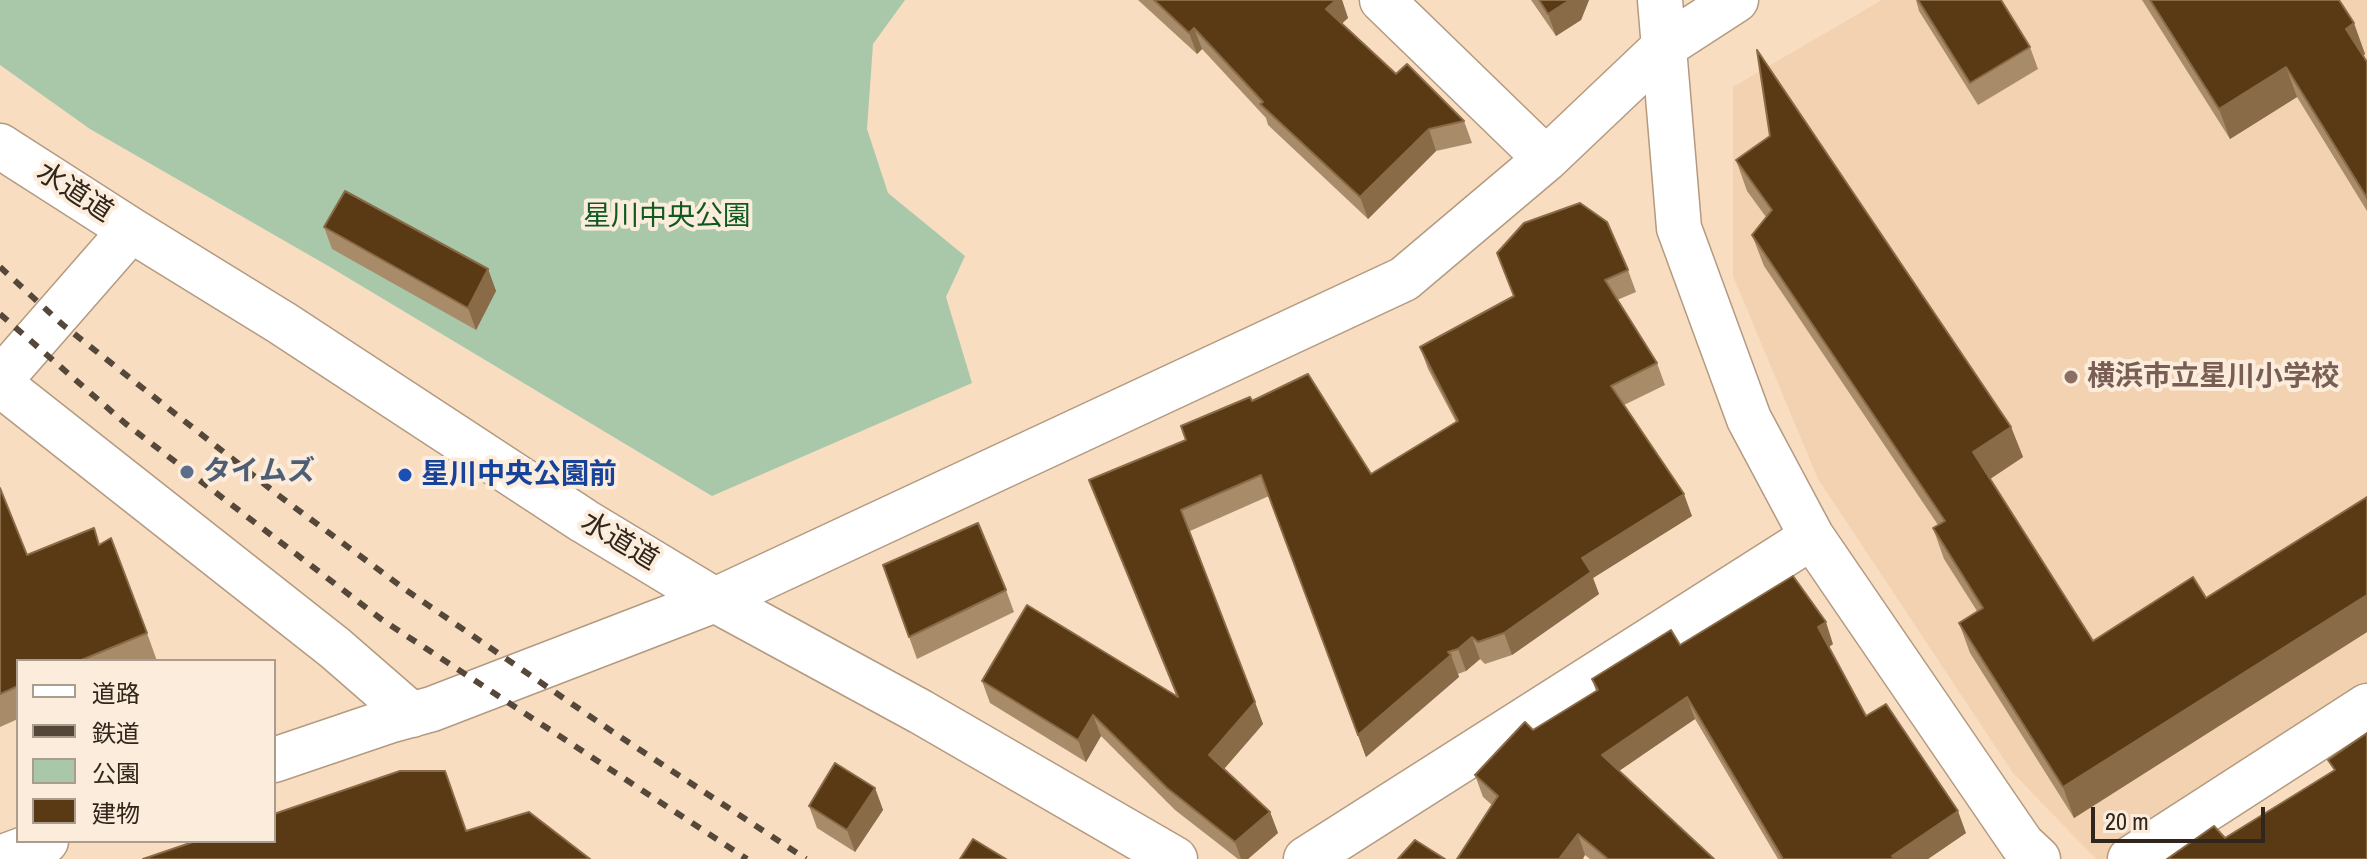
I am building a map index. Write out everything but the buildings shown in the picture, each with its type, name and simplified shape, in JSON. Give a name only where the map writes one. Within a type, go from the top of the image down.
[{"type":"street","points":[[1382,0],[1546,159]]},
{"type":"street","points":[[1660,0],[1679,228],[1749,419],[1812,537],[2022,844],[2038,859]]},
{"type":"street","points":[[276,759],[412,715],[715,600],[1404,279],[1546,159],[1665,46],[1736,0]]},
{"type":"street","name":"水道道","points":[[0,146],[282,323],[584,521],[715,600],[921,712],[1175,859]]},
{"type":"street","points":[[131,230],[0,382],[335,648],[412,715]]},
{"type":"street","points":[[1306,859],[1812,537]]},
{"type":"street","points":[[2130,859],[2367,706]]},
{"type":"street","points":[[0,858],[41,843]]},
{"type":"shaded area","name":"横浜市立星川小学校","points":[[1882,0],[2367,0],[2367,692],[2104,859],[2096,859],[2013,773],[1818,479],[1733,276],[1733,87]]},
{"type":"green space","name":"星川中央公園","points":[[0,0],[905,0],[873,44],[867,129],[888,193],[965,256],[946,297],[972,383],[712,496],[330,267],[90,129],[0,65]]},
{"type":"railway","points":[[0,267],[63,325],[278,495],[406,590],[806,859]]},
{"type":"railway","points":[[0,314],[126,424],[381,619],[747,859]]},
{"type":"place","name":"横浜市立星川小学校","points":[[2071,377]]},
{"type":"place","name":"タイムズ","points":[[187,472]]},
{"type":"place","name":"星川中央公園前","points":[[405,475]]}]
